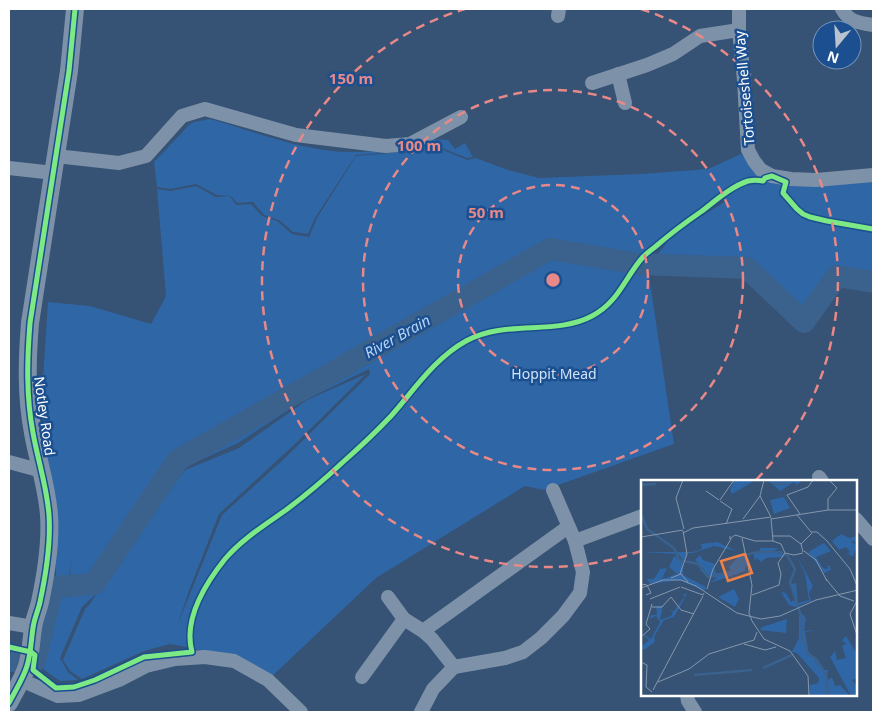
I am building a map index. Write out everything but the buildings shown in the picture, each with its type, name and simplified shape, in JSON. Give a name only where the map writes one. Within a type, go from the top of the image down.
[{"type":"street","name":"Notley Road","points":[[9,703],[26,666],[43,586],[49,537],[46,492],[30,416],[27,358],[30,323],[69,71],[75,9]]},
{"type":"street","name":"Tortoiseshell Way","points":[[739,9],[748,150],[761,170],[772,176],[791,179],[816,180],[873,175]]},
{"type":"street","points":[[842,9],[846,16],[854,21],[873,25]]},
{"type":"street","points":[[592,83],[647,66],[673,54],[700,36],[739,30]]},
{"type":"street","points":[[618,74],[625,102]]},
{"type":"street","points":[[9,168],[119,163],[146,156],[182,116],[205,110],[296,135],[386,146],[410,144],[450,129],[461,117]]},
{"type":"street","points":[[9,462],[42,471]]},
{"type":"street","points":[[421,712],[433,689],[454,667],[505,658],[523,652],[563,616],[580,593],[583,572],[575,541],[553,490]]},
{"type":"street","points":[[575,541],[641,516]]},
{"type":"street","points":[[857,520],[873,539]]},
{"type":"street","points":[[423,631],[568,527]]},
{"type":"street","points":[[388,597],[404,619],[432,639],[454,667]]},
{"type":"street","points":[[362,677],[404,619]]},
{"type":"street","points":[[9,623],[33,627]]},
{"type":"street","points":[[26,666],[58,696],[79,695],[119,680],[146,666],[175,659],[205,657],[234,660],[268,680],[301,712]]},
{"type":"street","points":[[687,696],[695,712]]},
{"type":"green space","points":[[210,119],[317,149],[370,152],[440,139],[448,140],[455,149],[465,143],[473,157],[467,158],[429,143],[384,153],[356,155],[315,218],[308,234],[293,232],[279,220],[264,215],[253,202],[237,203],[231,196],[217,195],[196,184],[170,189],[157,187],[154,162],[190,124]]},
{"type":"green space","points":[[429,144],[467,160],[476,158],[508,170],[539,178],[708,169],[741,154],[760,174],[873,179],[873,280],[835,274],[804,316],[747,264],[652,261],[674,234],[726,201],[721,196],[697,210],[670,230],[644,260],[551,245],[176,457],[92,581],[69,581],[72,560],[68,581],[56,580],[56,520],[44,446],[43,379],[48,302],[90,306],[151,324],[166,296],[157,189],[171,191],[196,186],[216,197],[230,196],[236,205],[251,204],[262,216],[277,221],[292,234],[309,237],[317,218],[356,156],[384,154]]},
{"type":"green space","name":"Hoppit Mead","points":[[550,249],[648,269],[674,444],[544,490],[525,486],[376,578],[268,680],[234,661],[191,648],[170,644],[144,651],[82,679],[70,671],[63,660],[85,609],[97,593],[82,607],[60,658],[68,672],[78,680],[60,681],[43,669],[40,664],[59,591],[96,587],[181,462],[391,351]],"holes":[[[369,369],[370,374],[285,458],[222,515],[177,626],[219,514],[296,443],[366,374],[307,400],[239,448],[185,470],[158,506],[183,468],[238,443],[299,403]]]},
{"type":"waterway","name":"River Brain","points":[[9,661],[35,661],[53,587],[94,584],[178,460],[550,249],[639,264],[747,268],[804,322],[837,276],[873,282]]},
{"type":"cycle path","points":[[9,703],[23,676],[28,661],[49,548],[48,505],[29,405],[28,351],[30,323],[69,71],[75,9]]},
{"type":"cycle path","points":[[9,647],[31,652],[35,655],[33,670],[56,688],[74,687],[95,680],[144,657],[192,652],[190,640],[193,615],[203,591],[225,559],[246,539],[315,487],[362,445],[391,416],[444,356],[466,341],[481,334],[562,325],[578,322],[592,316],[609,304],[646,254],[678,228],[742,183],[752,180],[763,181],[765,178],[772,176],[786,182],[783,193],[803,214],[827,221],[873,229]]}]
